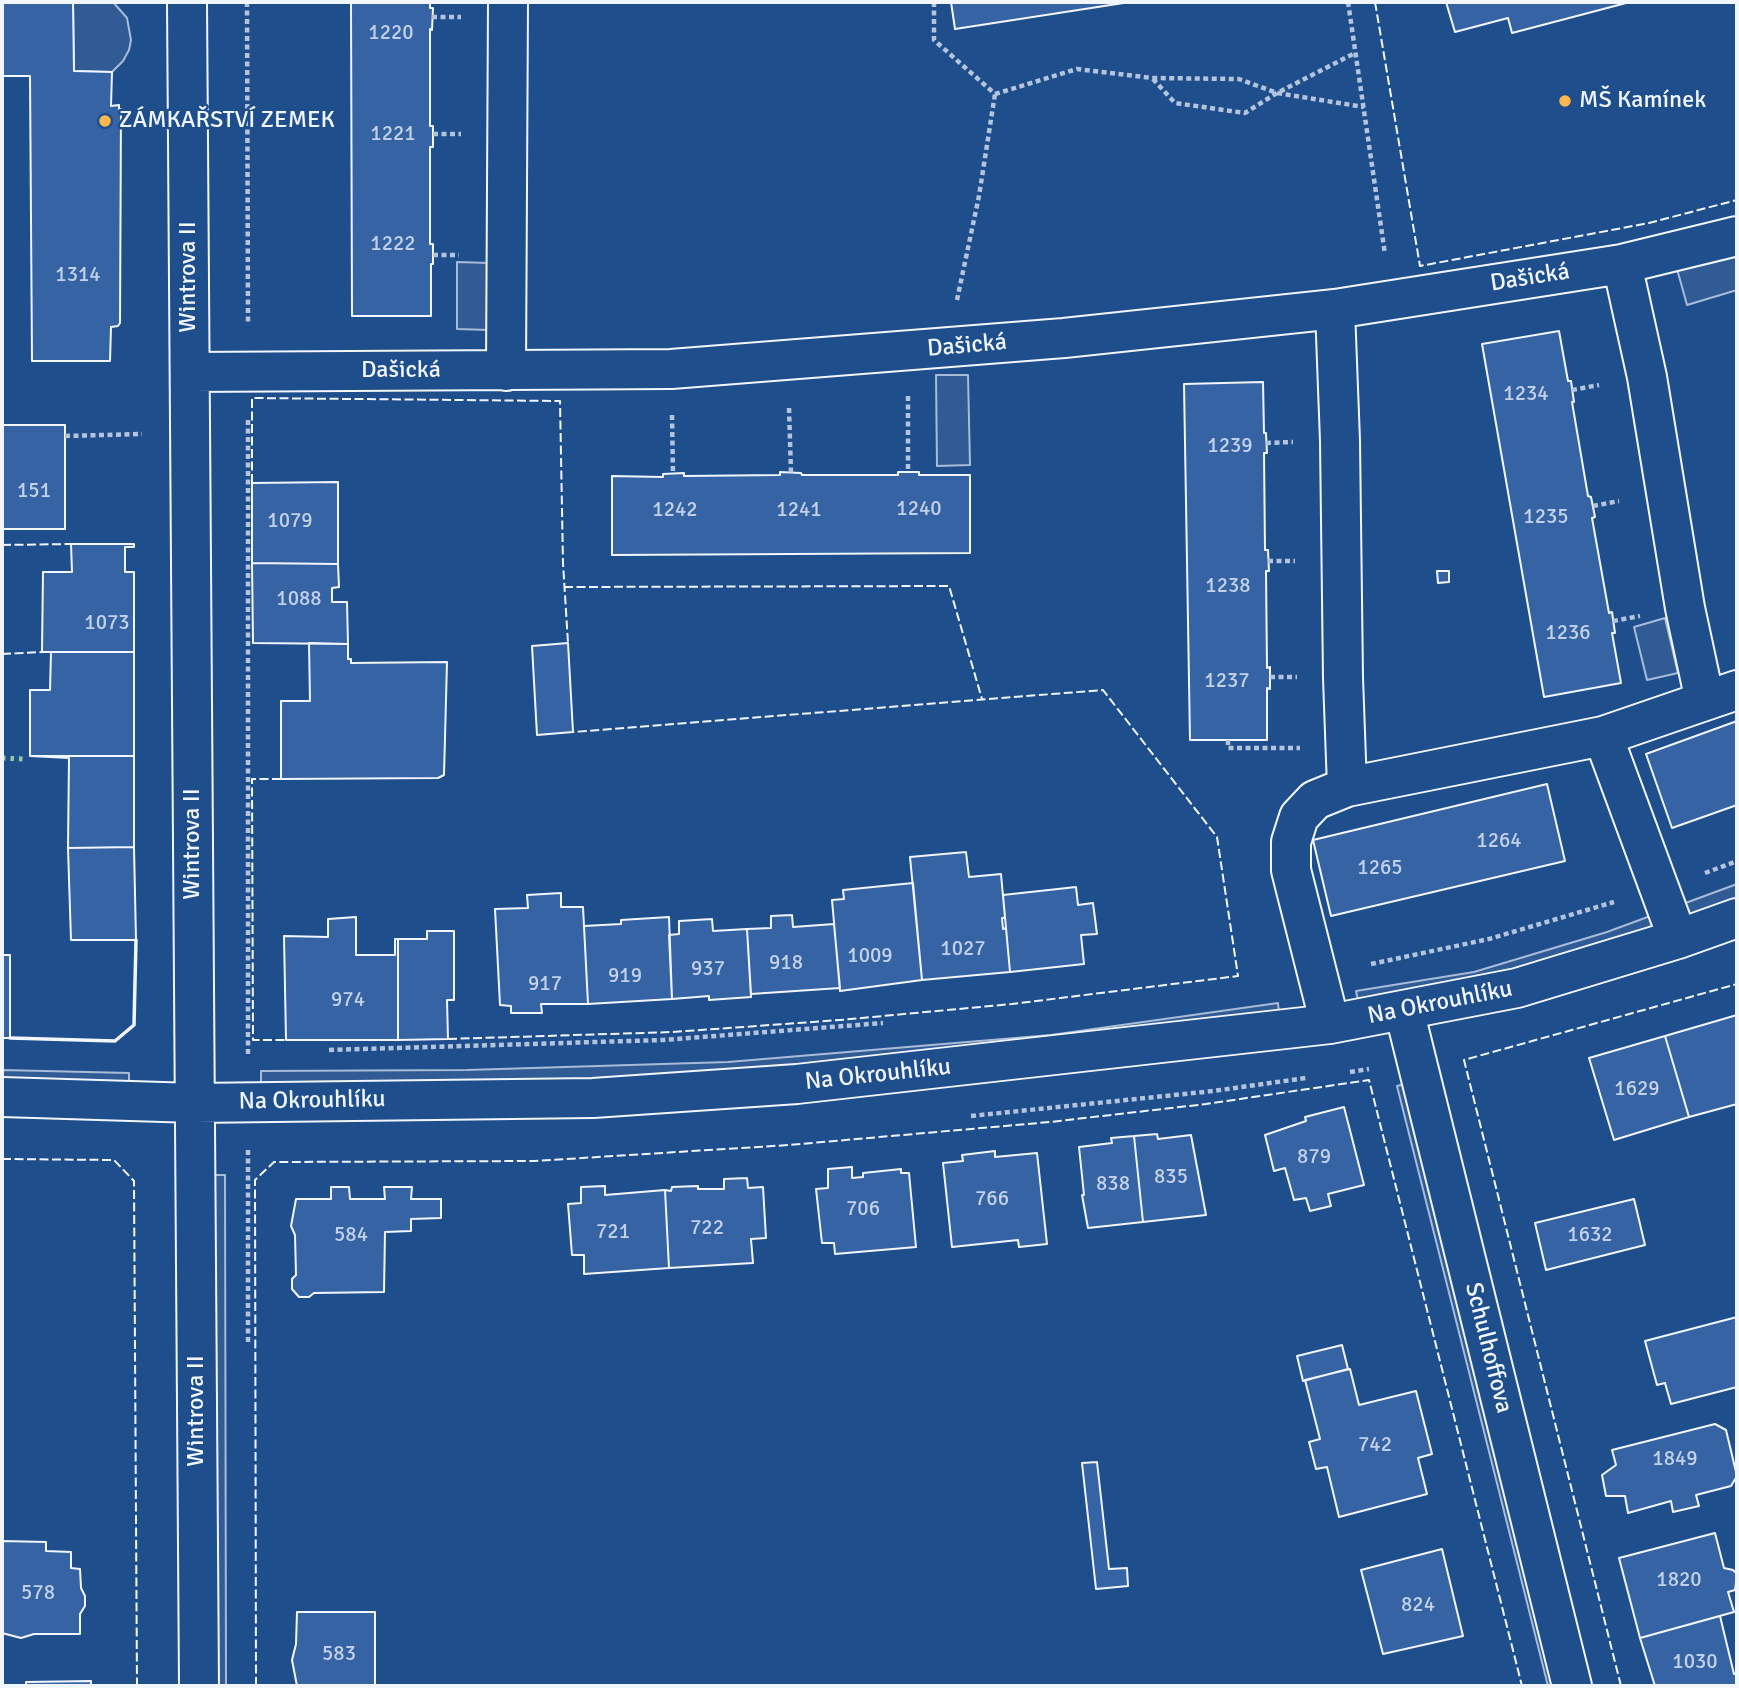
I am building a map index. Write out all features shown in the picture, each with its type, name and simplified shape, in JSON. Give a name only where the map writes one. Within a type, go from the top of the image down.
[{"type":"street","name":"Wintrova II","points":[[187,2],[199,1686]]},
{"type":"street","points":[[506,371],[508,2]]},
{"type":"street","name":"Dašická","points":[[190,372],[671,369],[1064,338],[1335,309],[1622,264],[1737,236]]},
{"type":"street","points":[[1330,1024],[1291,870],[1290,842],[1299,817],[1315,800],[1347,787],[1602,736],[1721,695],[1685,608],[1647,377],[1622,264]]},
{"type":"street","points":[[1335,309],[1347,787]]},
{"type":"street","points":[[1602,736],[1678,939]]},
{"type":"street","name":"Na Okrouhlíku","points":[[2,1097],[195,1103],[593,1098],[797,1084],[1330,1024],[1517,988],[1678,939],[1737,918]]},
{"type":"street","name":"Schulhoffova","points":[[1404,1010],[1572,1686]]},
{"type":"path","points":[[247,2],[248,1053],[261,1052]]},
{"type":"path","points":[[934,2],[934,40],[995,94]]},
{"type":"path","points":[[1348,2],[1392,299]]},
{"type":"path","points":[[1152,78],[1175,103],[1245,113],[1277,93],[1356,52]]},
{"type":"path","points":[[995,94],[1077,69],[1152,78],[1239,79],[1277,93],[1364,107]]},
{"type":"path","points":[[948,348],[979,196],[995,94]]},
{"type":"path","points":[[907,351],[908,472]]},
{"type":"path","points":[[787,361],[791,473]]},
{"type":"path","points":[[671,369],[673,474]]},
{"type":"path","points":[[65,436],[142,434]]},
{"type":"path","points":[[1228,740],[1228,748],[1347,748]]},
{"type":"path","points":[[1318,975],[1489,939],[1659,889],[1737,861]]},
{"type":"path","points":[[317,1051],[663,1040],[893,1022]]},
{"type":"shaded area","points":[[73,2],[113,2],[127,18],[131,40],[129,50],[112,72],[74,71]]},
{"type":"shaded area","points":[[1737,252],[1737,290],[1687,305],[1677,269]]},
{"type":"shaded area","points":[[457,262],[489,263],[489,330],[457,329]]},
{"type":"shaded area","points":[[936,375],[968,375],[970,465],[937,466]]},
{"type":"shaded area","points":[[1665,618],[1678,673],[1647,680],[1634,627]]},
{"type":"shaded area","points":[[1737,884],[1737,900],[1609,947],[1359,1006],[1356,991],[1474,972],[1607,932]]},
{"type":"shaded area","points":[[1278,1003],[1280,1023],[730,1077],[261,1088],[261,1071],[467,1070],[728,1062],[1051,1035]]},
{"type":"shaded area","points":[[2,1070],[129,1073],[129,1089],[2,1085]]},
{"type":"shaded area","points":[[1408,1083],[1560,1686],[1548,1686],[1397,1086]]},
{"type":"shaded area","points":[[211,1175],[225,1175],[226,1686],[213,1686]]},
{"type":"building","points":[[2,2],[73,2],[74,71],[112,72],[111,106],[119,105],[121,109],[120,323],[111,327],[110,361],[32,361],[30,76],[2,76]]},
{"type":"building","points":[[351,2],[430,2],[430,8],[433,8],[432,30],[430,29],[430,126],[433,126],[433,147],[430,147],[430,244],[433,244],[431,316],[352,316]]},
{"type":"building","points":[[951,2],[1130,2],[955,29]]},
{"type":"building","points":[[1446,2],[1630,2],[1512,33],[1508,18],[1455,32]]},
{"type":"building","points":[[1559,331],[1568,381],[1571,381],[1572,402],[1588,496],[1591,497],[1595,517],[1592,518],[1609,613],[1612,612],[1615,633],[1612,633],[1621,683],[1544,697],[1482,344]]},
{"type":"building","points":[[1263,382],[1267,453],[1264,453],[1265,550],[1268,550],[1269,571],[1266,571],[1267,668],[1270,667],[1270,689],[1267,688],[1267,740],[1190,740],[1184,384]]},
{"type":"building","points":[[2,425],[65,425],[65,529],[2,529]]},
{"type":"building","points":[[780,472],[802,475],[898,475],[898,472],[919,472],[919,475],[970,475],[970,553],[612,555],[612,476],[663,477],[663,474],[684,473],[684,476],[780,475]]},
{"type":"building","points":[[338,482],[338,564],[252,563],[252,483]]},
{"type":"building","points":[[71,544],[134,544],[134,547],[125,547],[125,572],[134,572],[134,652],[42,652],[43,572],[72,572]]},
{"type":"building","points":[[252,563],[338,564],[339,587],[332,588],[332,602],[347,602],[348,644],[253,643]]},
{"type":"building","points":[[1437,571],[1449,571],[1449,582],[1438,583]]},
{"type":"building","points":[[309,643],[348,644],[348,659],[351,659],[351,663],[447,662],[444,775],[438,778],[281,779],[281,701],[310,701]]},
{"type":"building","points":[[568,643],[573,732],[537,735],[532,646]]},
{"type":"building","points":[[51,652],[134,652],[134,756],[30,756],[30,690],[50,690]]},
{"type":"building","points":[[1737,721],[1737,805],[1672,828],[1646,754]]},
{"type":"building","points":[[30,756],[134,756],[134,847],[68,848],[69,758]]},
{"type":"building","points":[[1547,784],[1565,861],[1331,916],[1313,840]]},
{"type":"building","points":[[134,847],[136,940],[71,940],[68,848]]},
{"type":"building","points":[[966,852],[969,877],[1001,874],[1005,918],[1002,918],[1003,929],[1006,928],[1010,972],[922,980],[910,857]]},
{"type":"building","points":[[913,883],[922,980],[840,991],[832,900],[844,899],[843,890]]},
{"type":"building","points":[[1076,887],[1078,905],[1093,903],[1097,934],[1081,935],[1084,964],[1010,972],[1003,895]]},
{"type":"building","points":[[561,893],[561,907],[583,907],[588,1004],[541,1004],[542,1013],[511,1013],[511,1006],[500,1005],[495,909],[528,908],[527,895]]},
{"type":"building","points":[[792,915],[793,927],[834,924],[840,988],[751,994],[747,929],[771,928],[771,916]]},
{"type":"building","points":[[356,917],[356,955],[395,955],[395,939],[398,939],[398,1040],[286,1040],[284,936],[328,937],[328,919]]},
{"type":"building","points":[[669,917],[672,999],[588,1004],[584,926]]},
{"type":"building","points":[[712,919],[713,931],[747,929],[751,997],[672,999],[669,935],[679,934],[679,921]]},
{"type":"building","points":[[427,931],[454,931],[454,1000],[447,1000],[448,1039],[398,1040],[398,939],[427,939]]},
{"type":"building","points":[[2,955],[10,955],[10,1038],[2,1038]]},
{"type":"building","points":[[1737,1015],[1737,1104],[1689,1117],[1665,1036]]},
{"type":"building","points":[[1665,1036],[1689,1117],[1614,1140],[1589,1058]]},
{"type":"building","points":[[1344,1107],[1364,1185],[1328,1194],[1331,1206],[1310,1211],[1306,1198],[1294,1200],[1285,1168],[1274,1171],[1265,1135],[1306,1121],[1305,1117]]},
{"type":"building","points":[[1157,1134],[1158,1139],[1191,1135],[1206,1215],[1143,1222],[1134,1136]]},
{"type":"building","points":[[1134,1136],[1143,1222],[1088,1228],[1082,1195],[1079,1147],[1112,1143],[1111,1138]]},
{"type":"building","points":[[995,1151],[995,1157],[1037,1153],[1047,1244],[1019,1247],[1018,1240],[952,1247],[943,1163],[963,1161],[962,1155]]},
{"type":"building","points":[[852,1167],[852,1178],[863,1177],[863,1173],[901,1169],[901,1173],[909,1173],[916,1247],[835,1254],[834,1243],[822,1243],[816,1189],[828,1188],[828,1169]]},
{"type":"building","points":[[747,1178],[748,1188],[763,1187],[766,1238],[751,1239],[753,1263],[669,1268],[665,1190],[671,1191],[672,1187],[698,1186],[698,1189],[724,1189],[724,1179]]},
{"type":"building","points":[[605,1186],[605,1195],[665,1190],[669,1268],[584,1274],[584,1255],[572,1255],[568,1204],[581,1203],[581,1187]]},
{"type":"building","points":[[331,1187],[349,1187],[350,1199],[385,1199],[384,1187],[412,1187],[411,1199],[441,1199],[441,1218],[411,1219],[411,1231],[385,1232],[384,1292],[314,1293],[309,1297],[299,1297],[292,1289],[292,1279],[296,1275],[295,1235],[291,1226],[296,1199],[331,1199]]},
{"type":"building","points":[[1634,1199],[1645,1245],[1546,1270],[1535,1223]]},
{"type":"building","points":[[1737,1317],[1737,1387],[1671,1404],[1665,1383],[1657,1385],[1645,1341]]},
{"type":"building","points":[[1342,1345],[1348,1369],[1303,1381],[1297,1356]]},
{"type":"building","points":[[1350,1369],[1359,1405],[1416,1391],[1432,1454],[1418,1458],[1427,1494],[1339,1517],[1327,1467],[1316,1469],[1309,1442],[1320,1439],[1305,1380]]},
{"type":"building","points":[[1715,1424],[1726,1430],[1737,1476],[1731,1486],[1696,1495],[1699,1506],[1673,1512],[1671,1501],[1628,1513],[1625,1496],[1606,1496],[1602,1475],[1616,1465],[1612,1450]]},
{"type":"building","points":[[1097,1462],[1109,1569],[1127,1568],[1128,1586],[1096,1589],[1082,1463]]},
{"type":"building","points":[[1715,1533],[1724,1568],[1737,1574],[1735,1590],[1728,1592],[1734,1612],[1640,1638],[1619,1558]]},
{"type":"building","points":[[2,1541],[46,1542],[46,1551],[71,1552],[71,1568],[80,1569],[81,1588],[85,1596],[85,1606],[80,1614],[80,1634],[34,1634],[21,1638],[2,1633]]},
{"type":"building","points":[[1442,1549],[1463,1636],[1383,1654],[1361,1570]]},
{"type":"building","points":[[297,1612],[375,1612],[375,1686],[297,1686],[292,1660],[296,1644]]},
{"type":"building","points":[[1720,1616],[1734,1674],[1737,1673],[1737,1686],[1655,1686],[1640,1638]]},
{"type":"building","points":[[91,1681],[91,1686],[26,1686],[26,1682]]},
{"type":"hedge","points":[[2,758],[24,759]]},
{"type":"fence","points":[[1375,2],[1420,266],[1649,223],[1737,200]]},
{"type":"fence","points":[[252,483],[252,398],[560,401],[563,563],[568,643]]},
{"type":"fence","points":[[2,545],[71,544]]},
{"type":"fence","points":[[564,587],[949,586],[982,699]]},
{"type":"fence","points":[[2,654],[42,652]]},
{"type":"fence","points":[[448,1039],[673,1032],[840,1020],[1012,1004],[1238,976],[1217,837],[1103,690],[573,732]]},
{"type":"fence","points":[[281,779],[252,779],[253,1040],[286,1040]]},
{"type":"fence","points":[[1621,1686],[1464,1060],[1737,984]]},
{"type":"fence","points":[[256,1686],[255,1180],[274,1162],[534,1161],[789,1145],[1050,1122],[1206,1104],[1369,1080],[1522,1686]]},
{"type":"fence","points":[[2,1159],[114,1160],[134,1181],[137,1686]]},
{"type":"wall","points":[[10,1038],[115,1041],[134,1025],[136,940]]},
{"type":"place","name":"MŠ Kamínek","points":[[1565,101]]},
{"type":"place","name":"ZÁMKAŘSTVÍ ZEMEK","points":[[105,121]]}]
